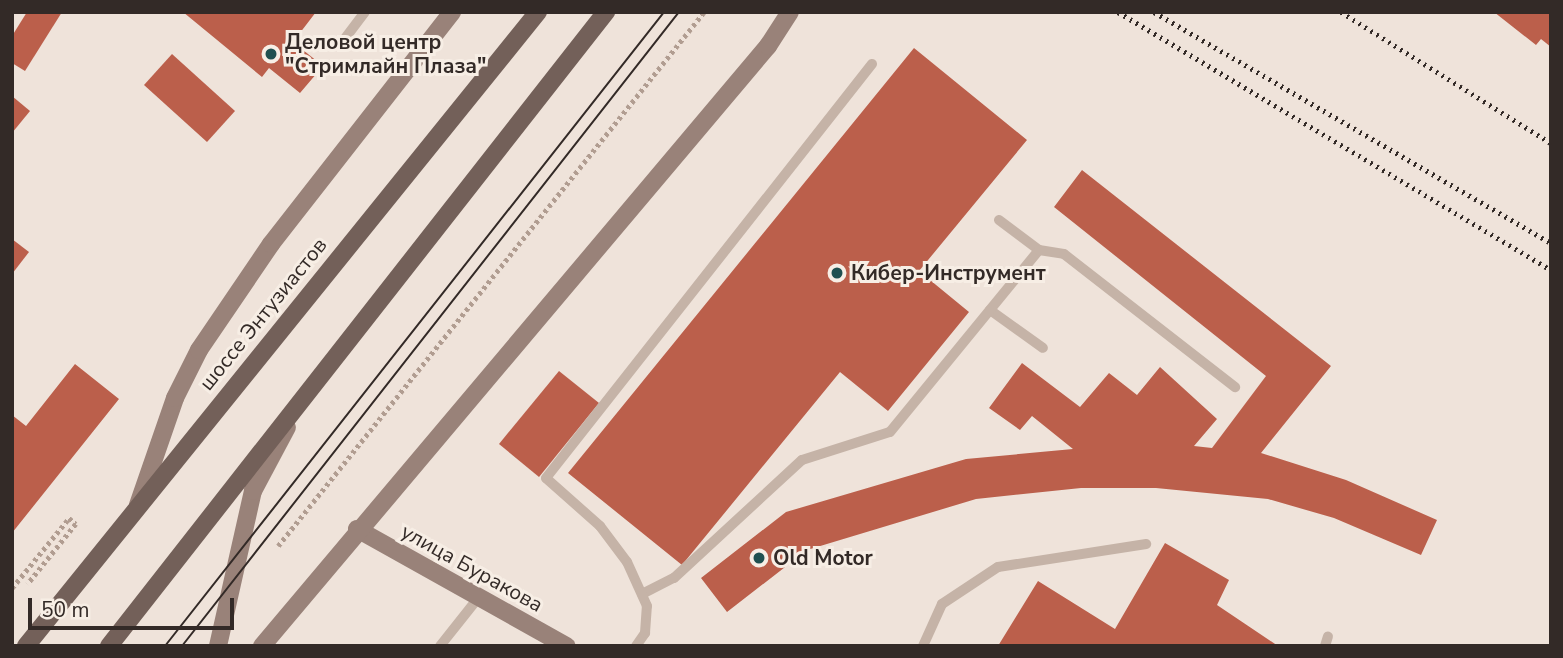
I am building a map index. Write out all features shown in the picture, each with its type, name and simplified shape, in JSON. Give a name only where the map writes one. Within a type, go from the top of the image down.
[{"type":"main road","points":[[138,505],[170,409],[199,351],[271,244],[452,12]]},
{"type":"main road","name":"шоссе Энтузиастов","points":[[26,646],[538,12]]},
{"type":"main road","points":[[109,646],[606,12]]},
{"type":"main road","points":[[262,646],[357,529],[768,46],[790,12]]},
{"type":"main road","points":[[218,646],[253,491],[299,404]]},
{"type":"main road","name":"улица Буракова","points":[[357,529],[565,646]]},
{"type":"lane","points":[[340,45],[365,12]]},
{"type":"lane","points":[[636,646],[645,633],[647,606],[627,562],[600,526],[546,478],[872,64]]},
{"type":"lane","points":[[999,220],[1040,250],[1064,254],[1235,387]]},
{"type":"lane","points":[[642,594],[674,578],[802,460],[890,432],[1040,250]]},
{"type":"lane","points":[[990,310],[1043,348]]},
{"type":"lane","points":[[923,646],[942,604],[998,567],[1146,544]]},
{"type":"lane","points":[[440,646],[479,597]]},
{"type":"path","points":[[278,546],[704,12]]},
{"type":"path","points":[[12,588],[69,519],[76,524],[28,584]]},
{"type":"building","points":[[27,12],[62,12],[25,71],[12,63],[12,36]]},
{"type":"building","name":"Деловой центр \"Стримлайн Плаза\"","points":[[183,12],[316,12],[293,42],[323,66],[300,93],[269,68],[262,77]]},
{"type":"building","points":[[1494,12],[1551,12],[1551,47],[1541,39],[1536,45]]},
{"type":"building","points":[[914,48],[1027,140],[919,271],[969,312],[888,411],[840,372],[682,565],[568,473]]},
{"type":"building","points":[[172,54],[235,111],[207,142],[144,85]]},
{"type":"building","points":[[12,96],[30,111],[12,133]]},
{"type":"building","points":[[1082,170],[1331,366],[1261,453],[1346,480],[1437,520],[1421,555],[1334,518],[1268,499],[1156,488],[1081,488],[976,499],[807,550],[727,612],[701,578],[786,512],[966,459],[1073,449],[1032,416],[1020,430],[989,408],[1022,363],[1080,407],[1109,373],[1137,395],[1160,367],[1217,419],[1194,446],[1212,448],[1266,376],[1054,207]]},
{"type":"building","points":[[12,239],[29,252],[12,274]]},
{"type":"building","points":[[75,364],[119,399],[12,533],[12,415],[26,426]]},
{"type":"building","points":[[559,371],[599,403],[539,477],[499,444]]},
{"type":"building","points":[[1165,543],[1229,580],[1217,605],[1278,646],[998,646],[1038,581],[1115,629]]},
{"type":"tram line","points":[[165,646],[664,12]]},
{"type":"tram line","points":[[182,646],[679,12]]},
{"type":"railway","points":[[1118,12],[1551,270]]},
{"type":"railway","points":[[1154,12],[1551,243]]},
{"type":"railway","points":[[1341,12],[1551,143]]},
{"type":"place","name":"Деловой центр \"Стримлайн Плаза\"","points":[[271,54]]},
{"type":"place","name":"Кибер-Инструмент","points":[[837,273]]},
{"type":"place","name":"Old Motor","points":[[759,558]]}]
